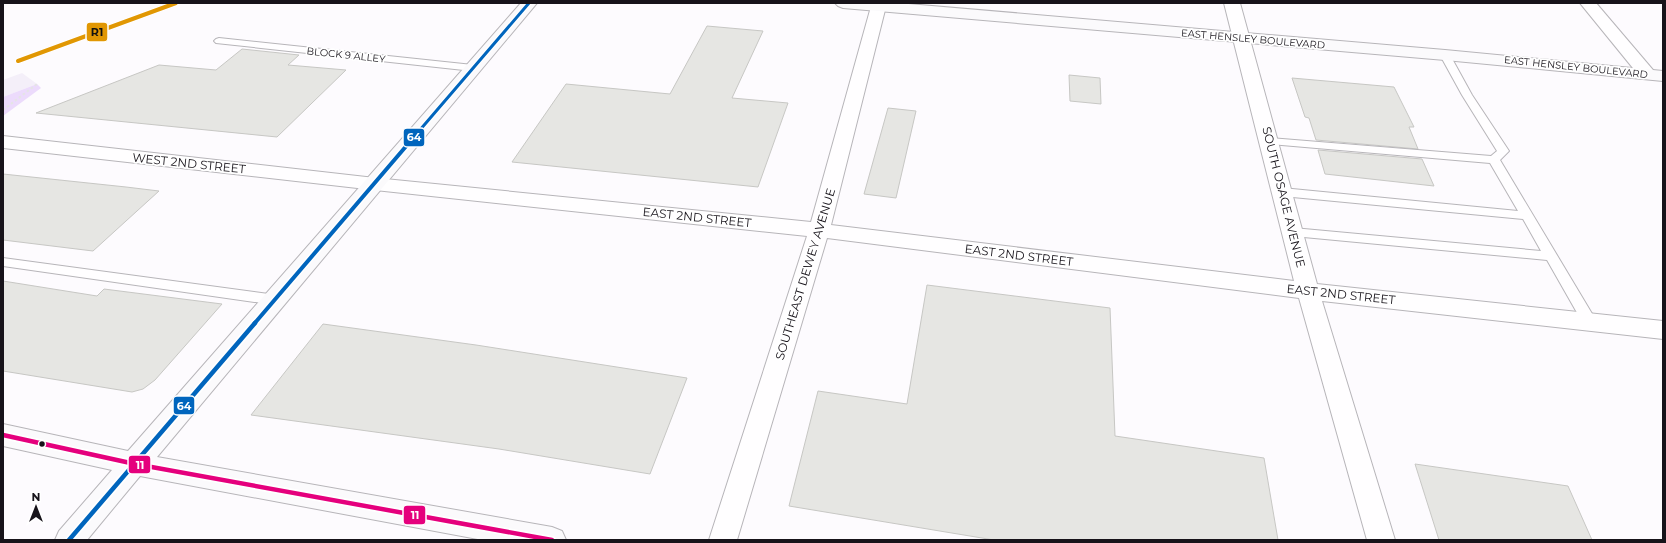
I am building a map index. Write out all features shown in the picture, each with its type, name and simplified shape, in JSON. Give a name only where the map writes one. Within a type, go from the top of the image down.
[{"type":"street","points":[[69,540],[529,3]]},
{"type":"street","name":"EAST HENSLEY BOULEVARD","points":[[843,3],[1445,55],[1655,75]]},
{"type":"street","name":"SOUTH OSAGE AVENUE","points":[[1232,3],[1243,38],[1308,291],[1381,540]]},
{"type":"street","points":[[1588,3],[1655,75],[1663,94]]},
{"type":"street","name":"SOUTHEAST DEWEY AVENUE","points":[[723,540],[819,230],[878,6]]},
{"type":"street","name":"WEST 2ND STREET","points":[[3,142],[375,184]]},
{"type":"street","name":"EAST 2ND STREET","points":[[375,184],[819,230],[1308,291],[1663,330]]},
{"type":"street","points":[[3,434],[135,464],[552,540]]},
{"type":"lane","name":"BLOCK 9 ALLEY","points":[[219,41],[473,68]]},
{"type":"lane","points":[[1269,141],[1453,158],[1494,160],[1503,151],[1467,95],[1445,55]]},
{"type":"lane","points":[[1494,160],[1589,321]]},
{"type":"lane","points":[[1282,192],[1528,216]]},
{"type":"lane","points":[[1293,232],[1551,256]]},
{"type":"lane","points":[[3,262],[276,300]]},
{"type":"path","points":[[3,110],[37,84]]},
{"type":"shaded area","points":[[22,73],[37,84],[3,97],[3,80]]},
{"type":"shaded area","points":[[37,84],[41,88],[3,116],[3,97]]},
{"type":"building","points":[[707,26],[763,31],[732,98],[788,103],[758,187],[512,162],[566,84],[670,94]]},
{"type":"building","points":[[242,49],[299,55],[288,65],[346,70],[277,137],[36,113],[159,65],[216,70]]},
{"type":"building","points":[[1069,75],[1100,78],[1101,104],[1070,101]]},
{"type":"building","points":[[1292,78],[1394,87],[1414,127],[1409,127],[1418,149],[1316,140],[1309,118],[1305,117]]},
{"type":"building","points":[[888,108],[916,111],[896,198],[864,194]]},
{"type":"building","points":[[1318,150],[1422,159],[1434,186],[1325,174]]},
{"type":"building","points":[[3,174],[159,191],[93,251],[3,240]]},
{"type":"building","points":[[3,281],[97,296],[104,289],[222,304],[155,380],[143,389],[132,392],[3,371]]},
{"type":"building","points":[[927,285],[1110,308],[1115,436],[1264,458],[1278,540],[994,540],[789,506],[818,391],[907,404]]},
{"type":"building","points":[[323,324],[476,345],[687,378],[650,474],[499,449],[251,415]]},
{"type":"building","points":[[1415,464],[1568,486],[1592,540],[1439,540]]},
{"type":"transit line","name":"R1","points":[[18,61],[176,3]]},
{"type":"transit line","name":"64","points":[[69,540],[529,3]]},
{"type":"transit line","name":"11","points":[[3,435],[135,464],[552,540]]}]
